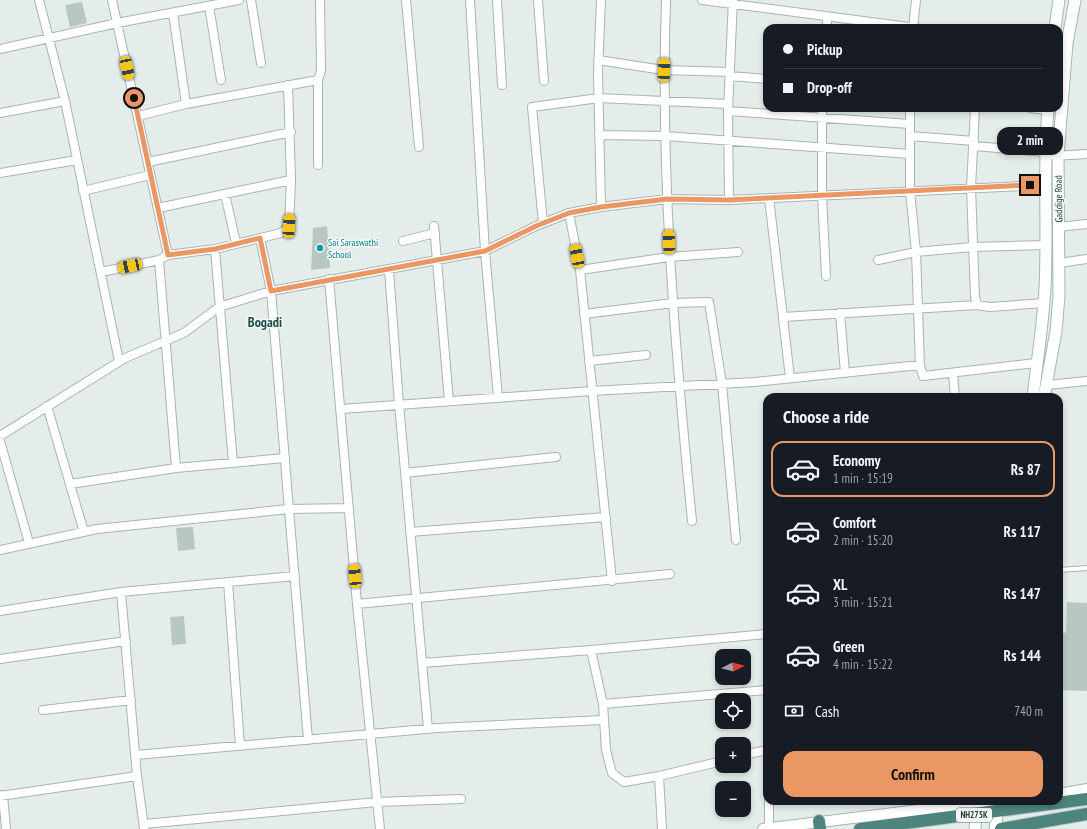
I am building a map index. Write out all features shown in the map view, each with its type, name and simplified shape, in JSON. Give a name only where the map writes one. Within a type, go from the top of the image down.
[{"type":"highway","name":"NH275K","points":[[1063,800],[1087,799]]},
{"type":"highway","name":"NH275K","points":[[860,829],[986,805]]},
{"type":"highway","name":"NH275K","points":[[1001,829],[1087,814]]},
{"type":"main road","points":[[1056,24],[1059,0]]},
{"type":"main road","name":"Gaddige Road","points":[[1063,93],[1067,43],[1075,0]]},
{"type":"main road","name":"Gaddige Road","points":[[1033,393],[1044,303],[1046,245],[1044,185],[1048,112]]},
{"type":"main road","name":"Gaddige Road","points":[[1045,393],[1056,331],[1059,296],[1058,156],[1062,112]]},
{"type":"main road","points":[[995,829],[996,805]]},
{"type":"main road","points":[[975,829],[976,806]]},
{"type":"street","points":[[39,0],[65,101],[119,361]]},
{"type":"street","points":[[112,0],[168,255]]},
{"type":"street","points":[[0,49],[117,23],[239,0]]},
{"type":"street","points":[[251,0],[261,63]]},
{"type":"street","points":[[318,165],[318,80],[321,71],[320,0]]},
{"type":"street","points":[[406,0],[419,147]]},
{"type":"street","points":[[470,0],[485,251],[498,397]]},
{"type":"street","points":[[497,0],[502,85]]},
{"type":"street","points":[[538,0],[544,81]]},
{"type":"street","points":[[601,0],[598,60],[601,207]]},
{"type":"street","points":[[666,0],[664,101],[669,257],[679,386],[692,521]]},
{"type":"street","points":[[702,0],[733,2],[884,24]]},
{"type":"street","points":[[913,24],[916,0]]},
{"type":"street","points":[[729,200],[728,107],[733,2]]},
{"type":"street","points":[[209,6],[221,80]]},
{"type":"street","points":[[173,13],[186,104]]},
{"type":"street","points":[[827,16],[827,24]]},
{"type":"street","points":[[598,60],[664,70],[730,74],[763,78]]},
{"type":"street","points":[[138,116],[186,104],[318,80]]},
{"type":"street","points":[[100,272],[159,260],[168,255],[215,249],[236,244],[281,233],[289,226],[291,132],[288,85]]},
{"type":"street","points":[[543,223],[532,107],[599,98],[664,101],[763,111]]},
{"type":"street","points":[[0,113],[65,101]]},
{"type":"street","points":[[775,112],[910,124]]},
{"type":"street","points":[[822,112],[822,195],[826,276]]},
{"type":"street","points":[[910,112],[910,191],[916,252],[920,366],[923,376],[1036,363]]},
{"type":"street","points":[[975,112],[971,188],[972,247],[975,298],[977,305]]},
{"type":"street","points":[[148,162],[291,132]]},
{"type":"street","points":[[599,135],[728,139],[822,148],[910,154]]},
{"type":"street","points":[[910,136],[1058,156],[1087,154]]},
{"type":"street","points":[[0,173],[77,160]]},
{"type":"street","points":[[83,191],[150,175]]},
{"type":"street","points":[[158,208],[291,180]]},
{"type":"street","points":[[0,436],[119,361],[184,333],[219,307],[271,291],[485,251],[543,223],[569,213],[601,207],[667,199],[729,200],[1044,185]]},
{"type":"street","points":[[225,194],[236,244]]},
{"type":"street","points":[[769,198],[790,378]]},
{"type":"street","points":[[569,213],[580,270],[612,581]]},
{"type":"street","points":[[1058,227],[1087,224]]},
{"type":"street","points":[[403,241],[434,230],[438,260],[449,401]]},
{"type":"street","points":[[260,238],[271,291],[308,740]]},
{"type":"street","points":[[878,260],[916,252],[972,247],[1046,245]]},
{"type":"street","points":[[215,249],[233,463]]},
{"type":"street","points":[[580,270],[669,257],[738,252]]},
{"type":"street","points":[[1058,263],[1087,259]]},
{"type":"street","points":[[159,260],[176,468]]},
{"type":"street","points":[[389,270],[415,599],[428,729]]},
{"type":"street","points":[[329,279],[350,508],[357,604],[380,829]]},
{"type":"street","points":[[584,314],[673,303],[709,302],[722,384],[736,540]]},
{"type":"street","points":[[783,318],[917,308],[977,305],[990,307],[1044,303]]},
{"type":"street","points":[[840,313],[845,373]]},
{"type":"street","points":[[589,361],[646,356]]},
{"type":"street","points":[[341,409],[498,397],[722,384],[920,366]]},
{"type":"street","points":[[953,373],[955,393]]},
{"type":"street","points":[[1047,385],[1087,381]]},
{"type":"street","points":[[47,406],[84,532]]},
{"type":"street","points":[[0,440],[29,544]]},
{"type":"street","points":[[70,484],[176,468],[285,458]]},
{"type":"street","points":[[405,473],[556,458]]},
{"type":"street","points":[[0,550],[84,532],[289,509],[350,508]]},
{"type":"street","points":[[410,532],[606,517]]},
{"type":"street","points":[[357,604],[612,581],[670,574]]},
{"type":"street","points":[[0,611],[121,592],[295,576]]},
{"type":"street","points":[[228,582],[240,746]]},
{"type":"street","points":[[121,592],[144,827],[377,802],[461,799]]},
{"type":"street","points":[[422,663],[763,634]]},
{"type":"street","points":[[0,659],[126,642]]},
{"type":"street","points":[[591,650],[603,704],[606,750],[612,773],[624,782],[659,776],[715,763]]},
{"type":"street","points":[[603,704],[763,690]]},
{"type":"street","points":[[43,710],[131,700]]},
{"type":"street","points":[[136,755],[428,729],[604,720]]},
{"type":"street","points":[[751,753],[763,751]]},
{"type":"street","points":[[6,829],[1,795],[138,776]]},
{"type":"street","points":[[659,776],[662,829]]},
{"type":"street","points":[[1063,793],[1087,789]]},
{"type":"street","points":[[769,805],[766,828],[819,825],[976,806]]},
{"type":"lane","points":[[1063,570],[1087,568]]},
{"type":"building","points":[[82,2],[87,23],[70,27],[65,5]]},
{"type":"building","name":"Sai Saraswathi School","points":[[327,226],[330,268],[311,270],[313,228]]},
{"type":"building","points":[[193,527],[195,549],[178,551],[176,528]]},
{"type":"building","points":[[1067,602],[1087,603],[1087,691],[1063,690],[1063,633],[1066,633]]},
{"type":"building","points":[[184,616],[186,644],[172,645],[170,617]]},
{"type":"place","name":"Sai Saraswathi School","points":[[320,248]]},
{"type":"district","name":"Bogadi","points":[[265,322]]},
{"type":"route","points":[[134,98],[168,255],[215,249],[260,238],[271,291],[485,251],[536,226],[569,213],[601,207],[667,199],[729,200],[1030,185]]}]
